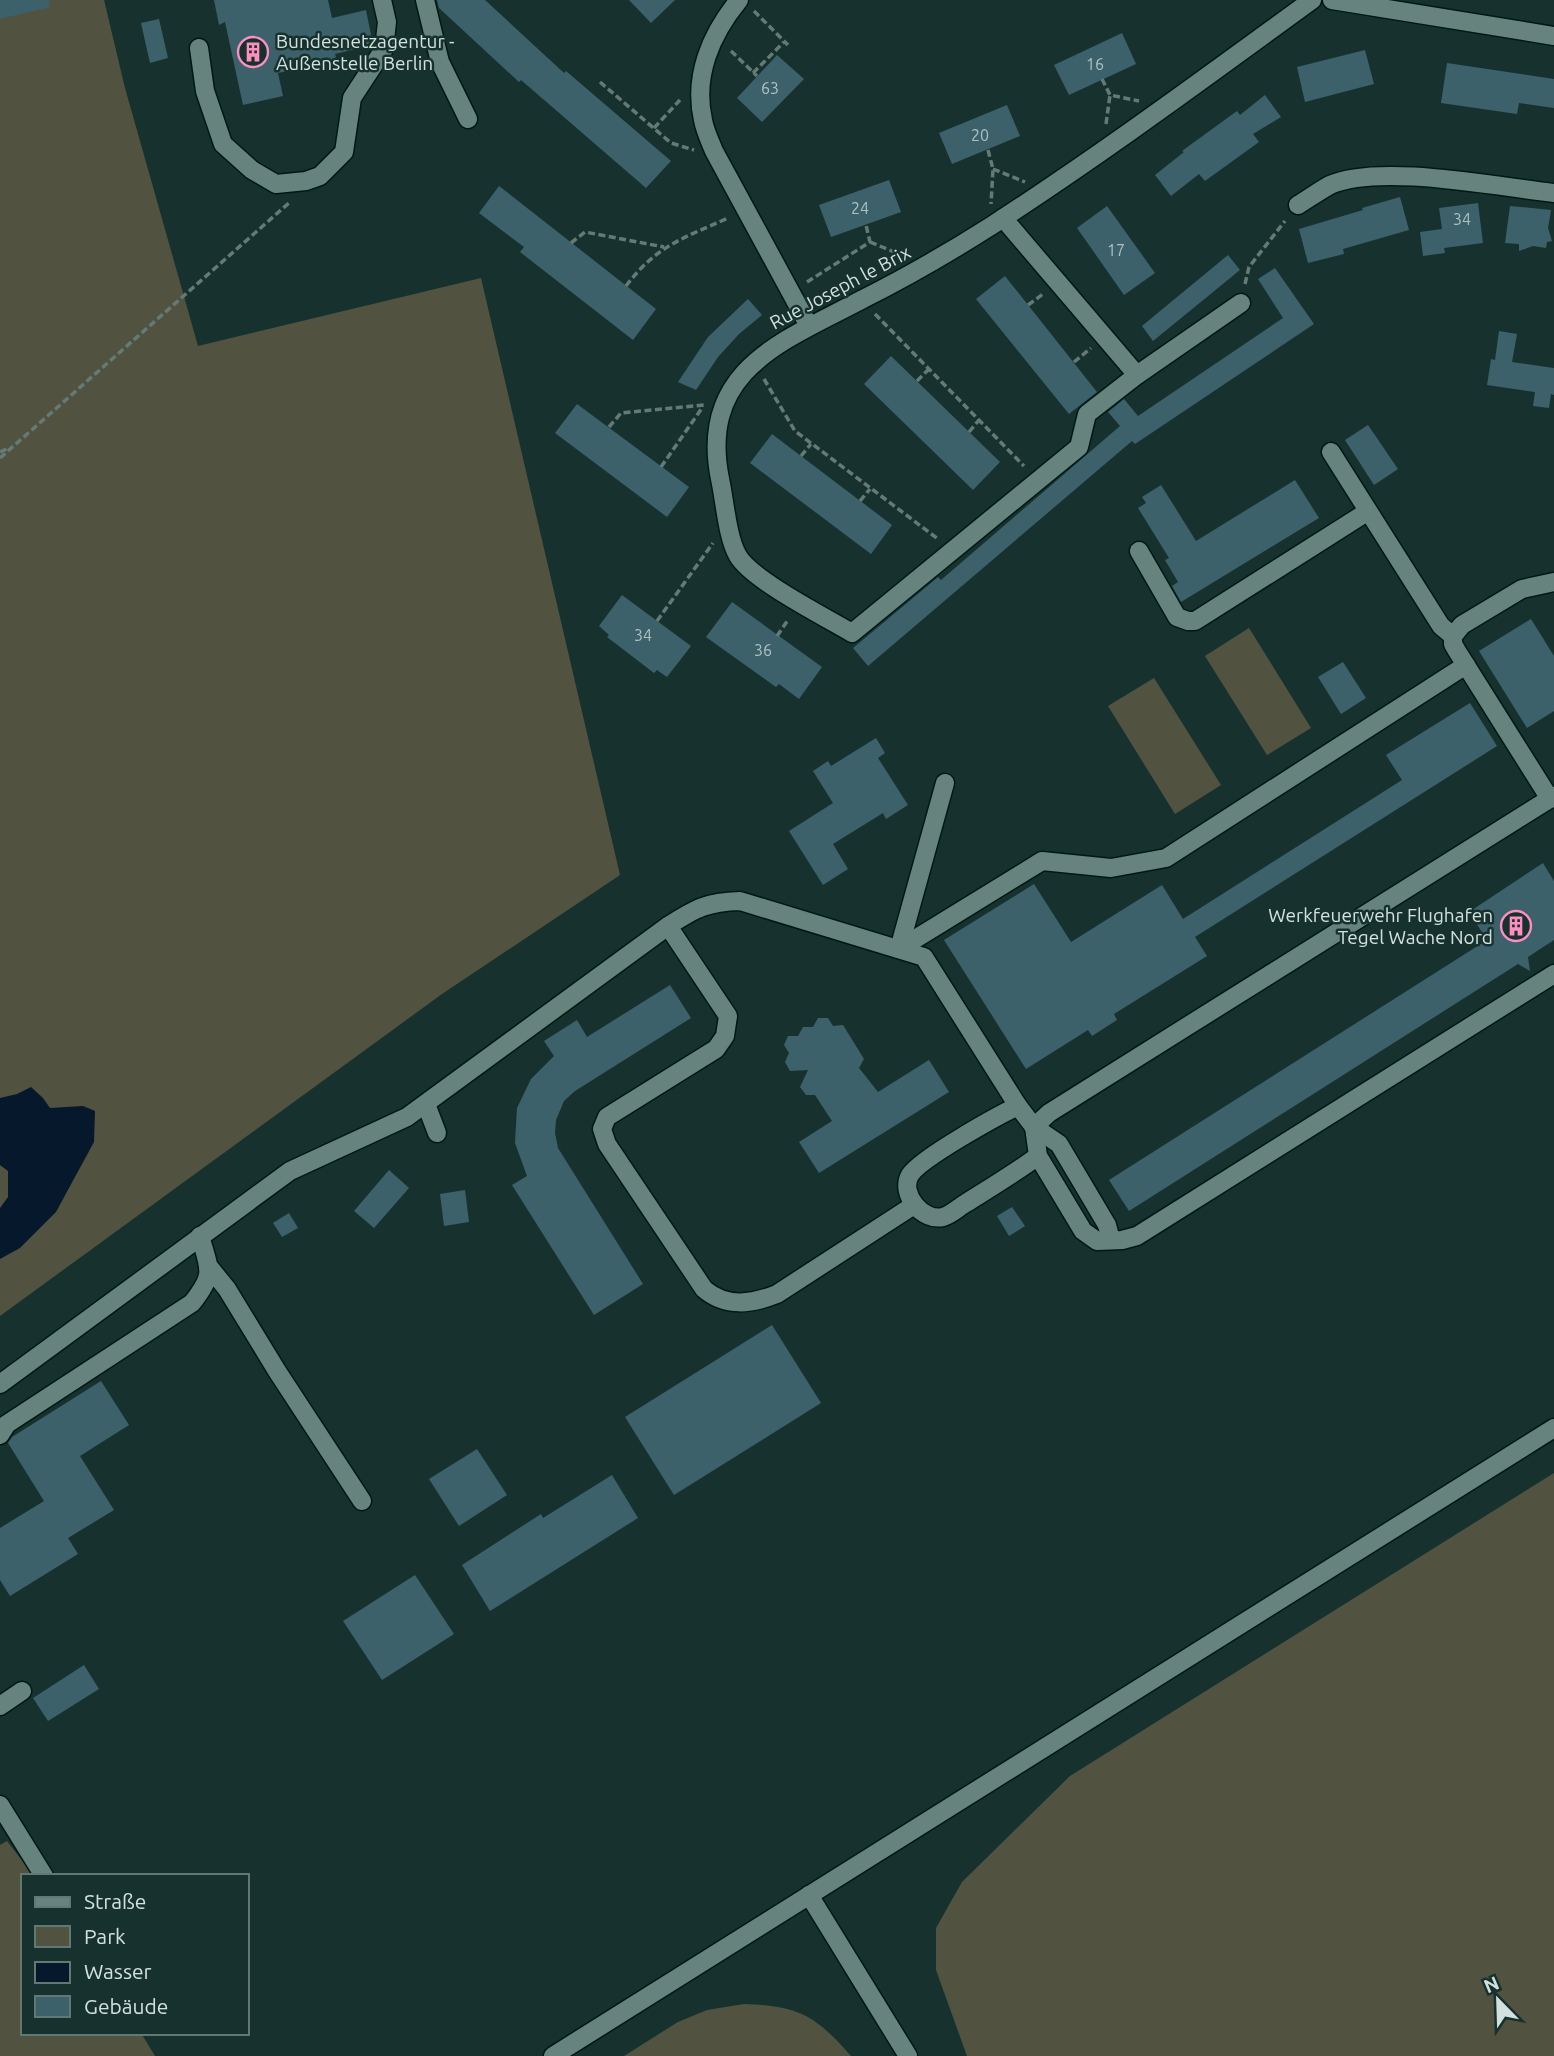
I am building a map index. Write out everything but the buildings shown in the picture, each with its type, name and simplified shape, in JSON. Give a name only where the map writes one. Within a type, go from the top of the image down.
[{"type":"street","points":[[198,48],[205,91],[223,144],[252,170],[276,184],[306,181],[320,176],[344,152],[352,98],[384,49],[387,22],[382,0]]},
{"type":"street","points":[[425,0],[440,62],[468,119]]},
{"type":"street","name":"Rue Joseph le Brix","points":[[1241,303],[1087,414],[1079,447],[852,633],[750,571],[737,555],[717,464],[717,437],[723,408],[735,384],[754,362],[778,343],[925,266],[1046,190],[1312,0]]},
{"type":"street","points":[[1332,0],[1554,37]]},
{"type":"street","points":[[745,4],[714,35],[705,61],[700,91],[703,121],[714,151],[809,326]]},
{"type":"street","points":[[1298,205],[1331,185],[1361,178],[1401,175],[1554,193]]},
{"type":"street","points":[[996,222],[1138,375]]},
{"type":"street","points":[[1331,452],[1441,626],[1453,636]]},
{"type":"street","points":[[1139,551],[1177,617],[1195,621],[1367,512]]},
{"type":"street","points":[[1034,1128],[1049,1113],[1552,798],[1453,644],[1453,636],[1462,625],[1522,589],[1554,582]]},
{"type":"street","points":[[899,950],[1042,862],[1111,868],[1166,858],[1466,665]]},
{"type":"street","points":[[899,950],[945,783]]},
{"type":"street","points":[[0,1384],[290,1171],[407,1117],[668,926],[693,910],[715,902],[740,901],[924,957],[1018,1107],[1034,1128],[1059,1144],[1107,1225],[1111,1240]]},
{"type":"street","points":[[668,926],[728,1016],[724,1036],[716,1049],[607,1116],[602,1129],[607,1144],[704,1289],[715,1298],[735,1303],[758,1301],[777,1294],[914,1205]]},
{"type":"street","points":[[1034,1128],[1038,1156],[1083,1231],[1097,1241],[1122,1240],[1137,1236],[1554,974]]},
{"type":"street","points":[[426,1104],[437,1132]]},
{"type":"street","points":[[1018,1107],[996,1117],[931,1157],[910,1175],[908,1187],[914,1205],[925,1216],[943,1217],[1038,1156]]},
{"type":"street","points":[[200,1236],[210,1268],[227,1289],[362,1501]]},
{"type":"street","points":[[0,1435],[7,1424],[192,1303],[207,1282],[210,1268]]},
{"type":"street","points":[[553,2056],[1554,1428]]},
{"type":"street","points":[[0,1706],[22,1692]]},
{"type":"street","points":[[0,1805],[43,1874]]},
{"type":"street","points":[[809,1895],[908,2056]]},
{"type":"path","points":[[714,35],[755,74],[786,44],[745,4]]},
{"type":"path","points":[[1102,79],[1110,95],[1166,106]]},
{"type":"path","points":[[600,82],[671,143],[690,150],[714,151]]},
{"type":"path","points":[[654,128],[685,94],[700,91]]},
{"type":"path","points":[[988,150],[993,169],[996,222]]},
{"type":"path","points":[[993,169],[1046,190]]},
{"type":"path","points":[[0,458],[320,176]]},
{"type":"path","points":[[1241,303],[1249,268],[1298,205]]},
{"type":"path","points":[[626,286],[642,265],[664,247],[745,209]]},
{"type":"path","points":[[866,225],[870,242]]},
{"type":"path","points":[[571,243],[585,232],[664,247]]},
{"type":"path","points":[[790,293],[870,242]]},
{"type":"path","points":[[870,242],[925,266]]},
{"type":"path","points":[[861,300],[1038,480]]},
{"type":"path","points":[[754,362],[795,431],[953,550]]},
{"type":"path","points":[[917,381],[929,369]]},
{"type":"path","points":[[661,467],[704,405]]},
{"type":"path","points":[[609,427],[621,413],[704,405],[723,408]]},
{"type":"path","points":[[968,432],[979,420]]},
{"type":"path","points":[[801,456],[811,444]]},
{"type":"path","points":[[0,452],[14,446]]},
{"type":"path","points":[[860,501],[870,488]]},
{"type":"path","points":[[657,621],[713,543],[732,536]]},
{"type":"green space","points":[[0,0],[104,0],[125,88],[198,346],[481,278],[620,875],[442,994],[0,1316]]},
{"type":"green space","points":[[1249,628],[1311,728],[1267,755],[1205,656]]},
{"type":"green space","points":[[1154,678],[1221,785],[1175,814],[1108,706]]},
{"type":"green space","points":[[1554,1473],[1554,2056],[967,2056],[936,1970],[936,1928],[962,1882],[1070,1776]]},
{"type":"green space","points":[[7,1841],[32,1874],[21,1874],[21,2035],[142,2035],[155,2056],[0,2056],[0,1845]]},
{"type":"green space","points":[[744,2004],[778,2007],[804,2015],[827,2031],[851,2056],[624,2056],[678,2022],[707,2010]]},
{"type":"water","points":[[31,1087],[50,1108],[83,1106],[95,1111],[94,1142],[56,1212],[20,1248],[0,1259],[0,1208],[8,1197],[8,1171],[0,1165],[0,1098]]},
{"type":"place","name":"Bundesnetzagentur - Außenstelle Berlin","points":[[253,52]]},
{"type":"place","name":"Werkfeuerwehr Flughafen Tegel Wache Nord","points":[[1516,926]]}]
